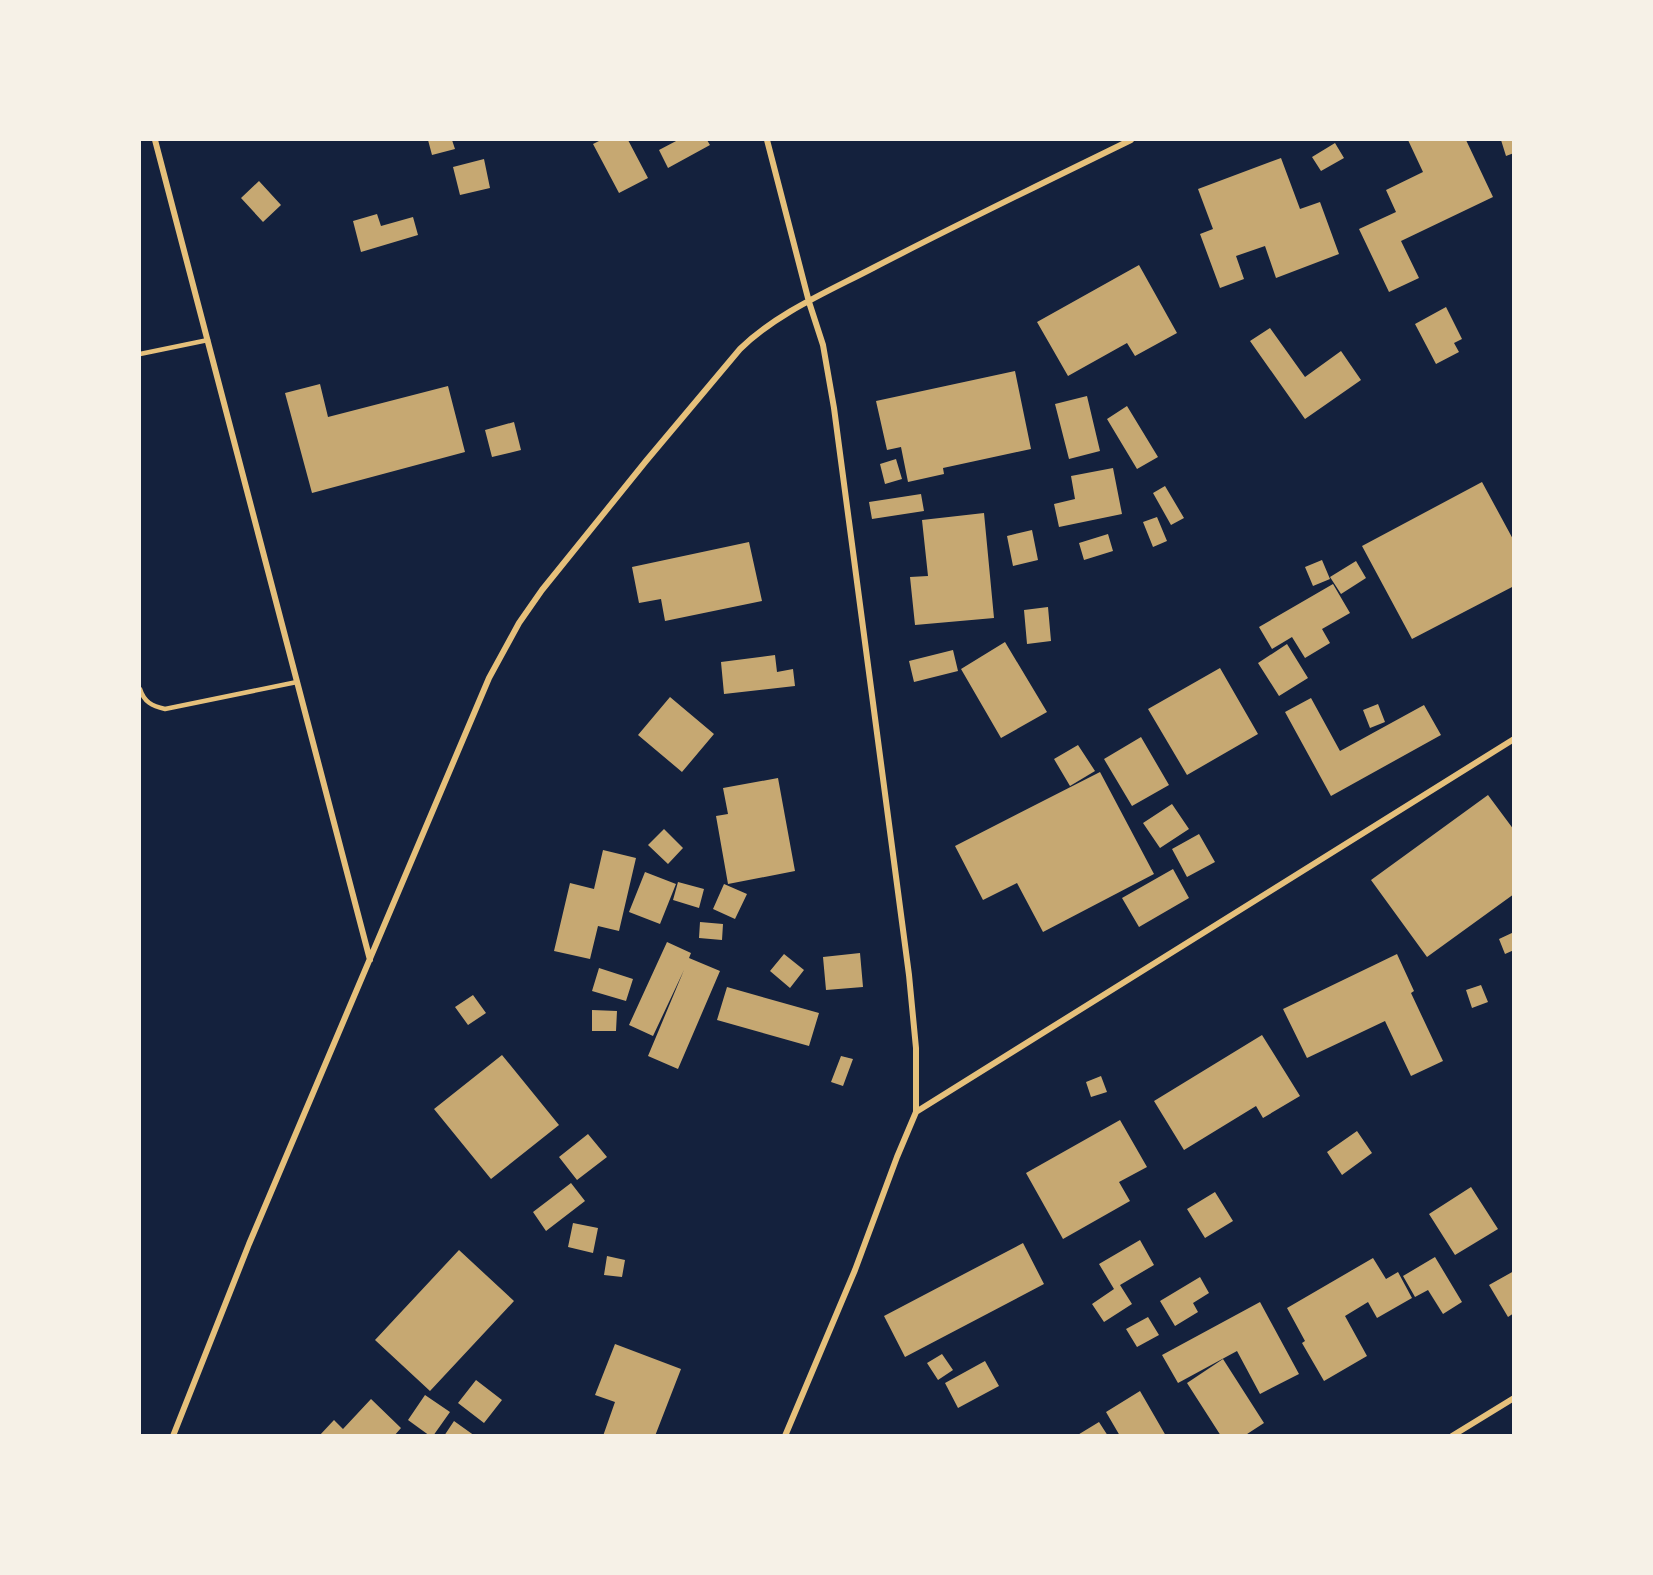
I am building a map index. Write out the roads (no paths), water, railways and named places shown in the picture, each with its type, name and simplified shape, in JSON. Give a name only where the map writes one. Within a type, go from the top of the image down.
[{"type":"street","points":[[155,140],[370,960]]},
{"type":"street","points":[[767,140],[809,302],[823,345],[832,398],[909,975],[916,1048],[916,1112],[855,1270],[785,1436]]},
{"type":"street","points":[[173,1436],[249,1244],[489,678],[519,622],[542,590],[753,336],[772,322],[923,242],[1131,140]]},
{"type":"street","points":[[916,1112],[1514,739]]},
{"type":"street","points":[[1452,1436],[1514,1398]]},
{"type":"lane","points":[[140,354],[208,340]]},
{"type":"lane","points":[[140,689],[142,697],[148,703],[165,709],[297,682]]}]
